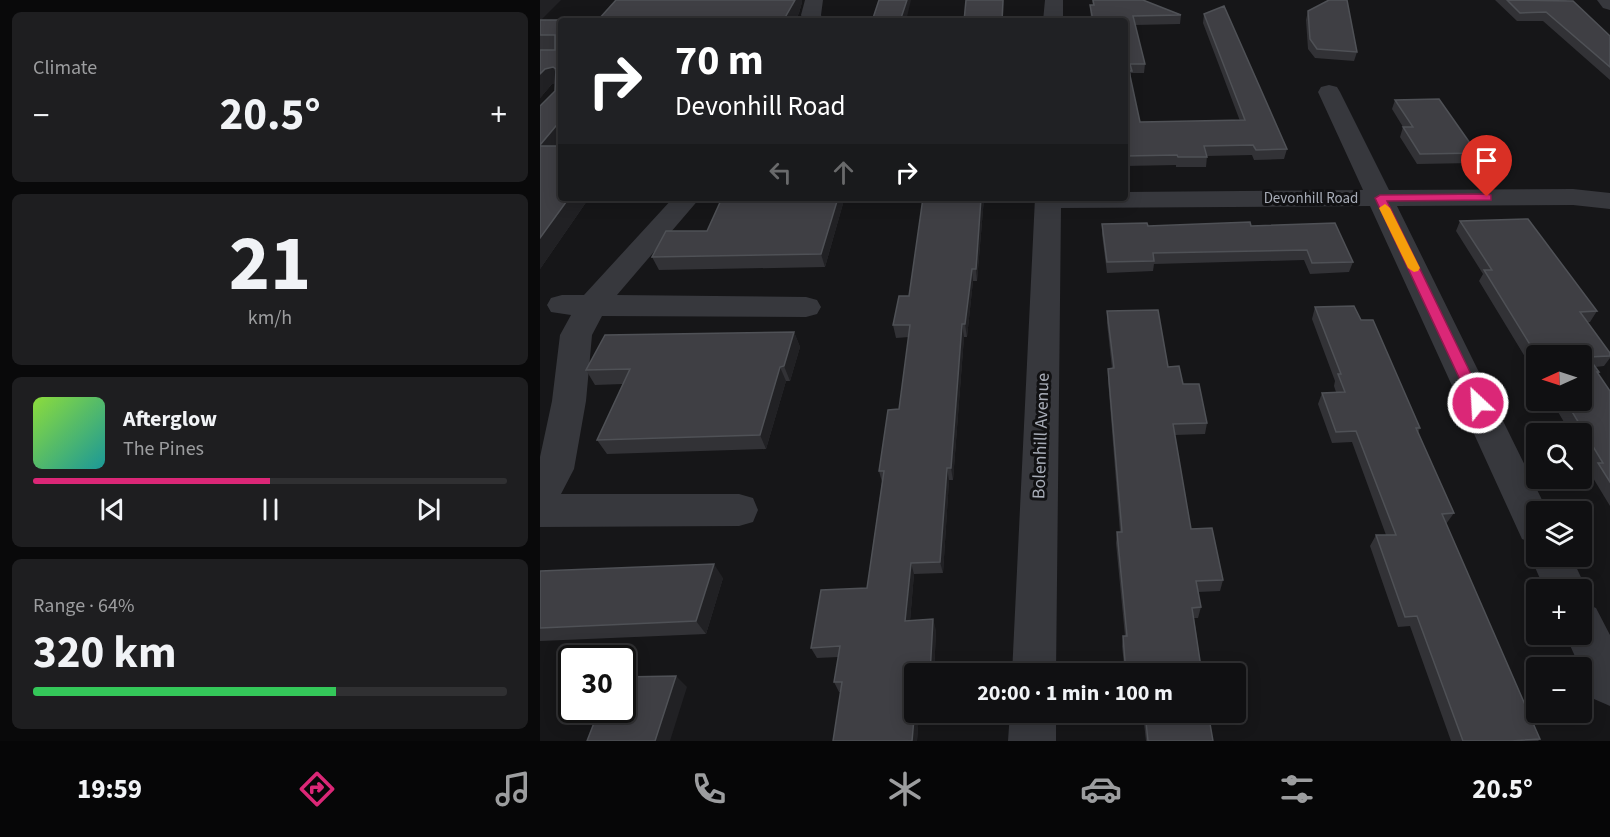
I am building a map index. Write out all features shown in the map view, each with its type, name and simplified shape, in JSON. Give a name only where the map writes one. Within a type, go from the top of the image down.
[{"type":"street","points":[[812,18],[814,0]]},
{"type":"street","points":[[1053,18],[1054,0]]},
{"type":"street","points":[[1606,0],[1610,4]]},
{"type":"street","points":[[1329,92],[1526,506]]},
{"type":"street","name":"Devonhill Road","points":[[1128,199],[1573,197],[1610,201]]},
{"type":"street","points":[[540,498],[556,469],[568,401],[576,335],[577,305],[684,201]]},
{"type":"street","name":"Bolenhill Avenue","points":[[1034,663],[1048,201]]},
{"type":"street","points":[[577,305],[806,307]]},
{"type":"street","points":[[540,511],[739,510]]},
{"type":"street","points":[[1592,645],[1610,683]]},
{"type":"street","points":[[1032,741],[1033,723]]},
{"type":"building","points":[[616,0],[795,0],[785,18],[600,18]]},
{"type":"building","points":[[879,0],[907,0],[901,18],[873,18]]},
{"type":"building","points":[[966,0],[1003,0],[1002,18],[964,18]]},
{"type":"building","points":[[1093,0],[1143,0],[1181,15],[1133,16],[1145,64],[1130,64],[1132,71],[1129,71],[1140,122],[1245,120],[1204,14],[1224,6],[1287,149],[1256,150],[1253,145],[1204,146],[1207,157],[1128,156],[1128,18],[1092,18],[1090,5],[1094,5]]},
{"type":"building","points":[[1329,0],[1347,0],[1357,52],[1317,49],[1310,39],[1308,11]]},
{"type":"building","points":[[1507,0],[1573,1],[1610,36],[1610,67],[1546,12],[1520,13]]},
{"type":"building","points":[[540,20],[558,20],[558,124],[540,145],[540,106],[555,91],[556,69],[553,67],[545,69],[540,74],[540,50],[555,50],[555,35],[540,35]]},
{"type":"building","points":[[1439,99],[1477,153],[1420,154],[1403,127],[1413,127],[1395,100]]},
{"type":"building","points":[[540,146],[558,146],[558,201],[567,201],[540,238]]},
{"type":"building","points":[[721,201],[837,201],[821,254],[652,257],[666,231],[707,231]]},
{"type":"building","points":[[923,201],[981,201],[976,269],[972,269],[965,324],[962,324],[951,468],[947,468],[940,562],[911,563],[905,621],[933,619],[931,663],[904,663],[904,723],[914,723],[912,741],[833,741],[842,682],[834,682],[840,646],[811,648],[821,590],[867,588],[884,471],[879,471],[888,410],[899,409],[910,325],[893,325],[899,296],[909,296]]},
{"type":"building","points":[[1528,219],[1597,311],[1580,312],[1610,356],[1592,357],[1592,345],[1530,345],[1484,270],[1492,270],[1460,221]]},
{"type":"building","points":[[1250,222],[1251,226],[1335,223],[1353,262],[1312,263],[1307,250],[1153,253],[1154,261],[1107,262],[1102,224],[1147,223],[1148,226]]},
{"type":"building","points":[[1354,306],[1361,320],[1373,320],[1420,428],[1416,428],[1454,513],[1442,514],[1526,707],[1526,723],[1533,723],[1540,739],[1463,741],[1417,616],[1405,617],[1376,535],[1396,535],[1356,431],[1336,432],[1322,393],[1345,392],[1338,374],[1341,374],[1315,307]]},
{"type":"building","points":[[1158,310],[1168,367],[1179,366],[1183,384],[1199,384],[1207,423],[1173,424],[1191,529],[1212,528],[1223,580],[1196,581],[1201,607],[1192,608],[1200,663],[1125,663],[1123,636],[1127,636],[1117,532],[1122,532],[1108,369],[1114,368],[1107,311]]},
{"type":"building","points":[[794,332],[784,366],[780,367],[760,435],[597,440],[630,369],[586,370],[605,335]]},
{"type":"building","points":[[1592,362],[1610,391],[1610,482],[1598,463],[1603,463],[1592,445],[1592,423],[1579,423],[1572,411],[1592,411]]},
{"type":"building","points":[[714,564],[696,621],[540,628],[540,571]]},
{"type":"building","points":[[676,676],[655,741],[587,741],[594,723],[636,723],[636,677]]},
{"type":"building","points":[[1146,723],[1210,723],[1213,741],[1148,741]]},
{"type":"slow traffic","points":[[1385,208],[1414,268]]},
{"type":"route","points":[[1478,403],[1380,198],[1487,197]]}]
